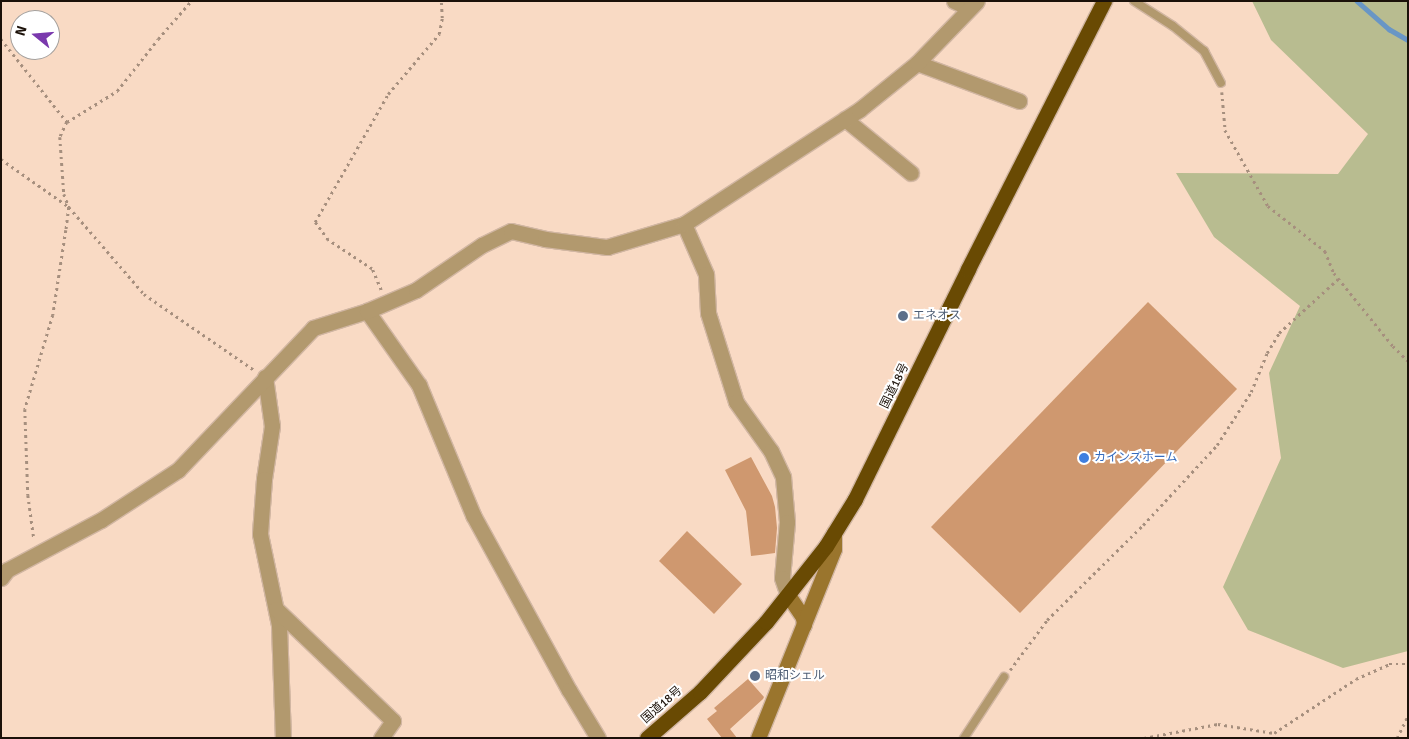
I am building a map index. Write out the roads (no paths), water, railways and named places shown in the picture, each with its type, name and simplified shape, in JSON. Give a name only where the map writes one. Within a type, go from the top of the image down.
[{"type":"highway","name":"国道18号","points":[[647,738],[700,692],[788,595],[834,532],[854,499],[1104,1]]},
{"type":"street","points":[[954,1],[973,4]]},
{"type":"street","points":[[1,578],[7,570],[101,520],[178,470],[313,328],[367,312],[416,290],[482,245],[511,231],[545,239],[607,247],[684,224],[845,119],[917,63],[973,4]]},
{"type":"street","points":[[917,63],[1019,101]]},
{"type":"street","points":[[845,119],[911,174]]},
{"type":"street","points":[[684,224],[706,274],[708,314],[736,402],[771,451],[783,477],[787,522],[782,578],[788,595],[803,618],[804,625]]},
{"type":"street","points":[[367,312],[419,385],[473,515],[569,690],[598,738]]},
{"type":"street","points":[[265,377],[272,426],[264,479],[260,534],[279,625],[283,738]]},
{"type":"street","points":[[758,738],[834,549],[834,532]]},
{"type":"street","points":[[276,609],[393,721],[381,738]]},
{"type":"lane","points":[[1134,1],[1173,26],[1204,51],[1221,83]]},
{"type":"lane","points":[[964,738],[1004,677]]},
{"type":"waterway","points":[[1357,1],[1389,29],[1408,40]]},
{"type":"place","name":"エネオス","points":[[903,316]]},
{"type":"place","name":"カインズホーム","points":[[1084,458]]},
{"type":"place","name":"昭和シェル","points":[[755,676]]}]
